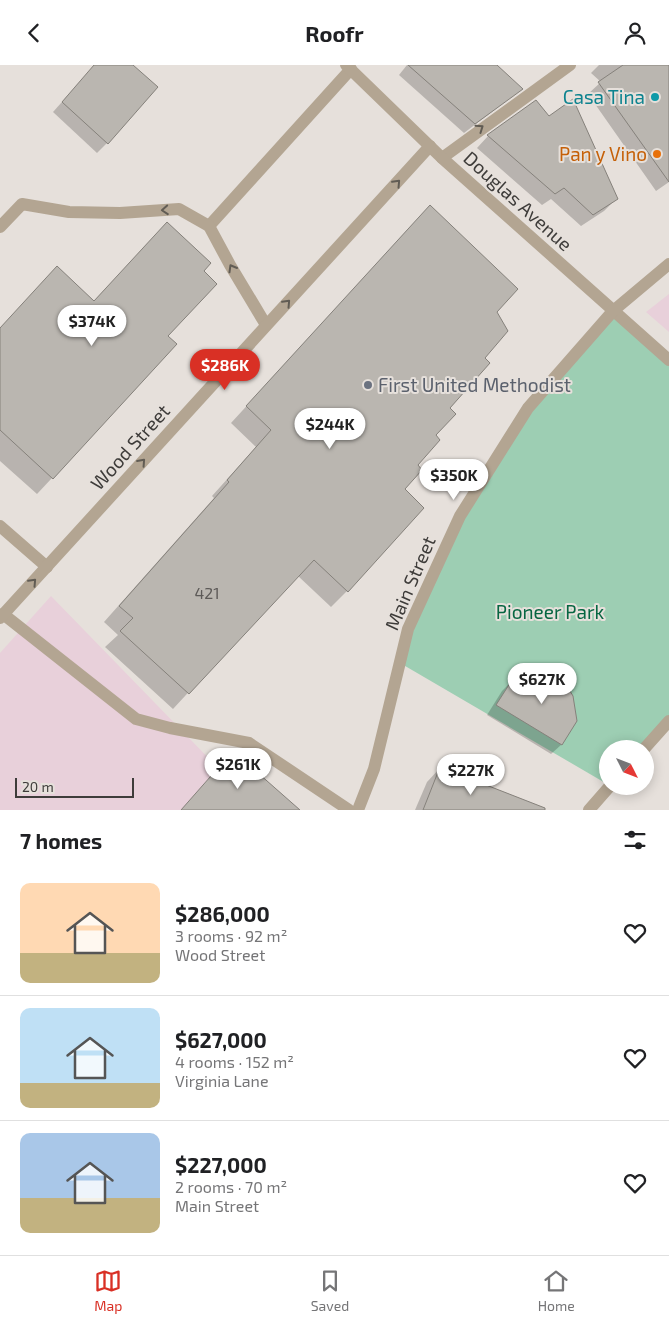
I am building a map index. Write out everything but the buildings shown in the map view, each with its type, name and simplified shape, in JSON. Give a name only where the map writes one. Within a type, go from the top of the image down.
[{"type":"street","points":[[442,158],[570,65]]},
{"type":"street","points":[[209,226],[349,67]]},
{"type":"street","name":"Douglas Avenue","points":[[349,67],[442,158],[669,359]]},
{"type":"street","name":"Wood Street","points":[[2,616],[430,146]]},
{"type":"street","points":[[0,227],[22,204],[69,212],[120,213],[179,209],[209,226],[266,325]]},
{"type":"street","name":"Main Street","points":[[358,810],[374,769],[408,629],[460,516],[528,408],[613,311],[669,264]]},
{"type":"street","points":[[0,526],[47,567]]},
{"type":"street","points":[[2,616],[136,719],[170,728],[249,743],[349,810]]},
{"type":"street","points":[[652,740],[669,721]]},
{"type":"street","points":[[589,810],[602,795]]},
{"type":"shaded area","points":[[669,294],[669,332],[646,312]]},
{"type":"shaded area","points":[[51,596],[259,810],[0,810],[0,653]]},
{"type":"green space","name":"Pioneer Park","points":[[613,311],[669,360],[669,721],[652,740],[599,740],[599,779],[400,663],[460,516],[528,408]]},
{"type":"place","name":"Casa Tina","points":[[655,97]]},
{"type":"place","name":"Pan y Vino","points":[[657,154]]},
{"type":"place","name":"First United Methodist","points":[[368,385]]}]
